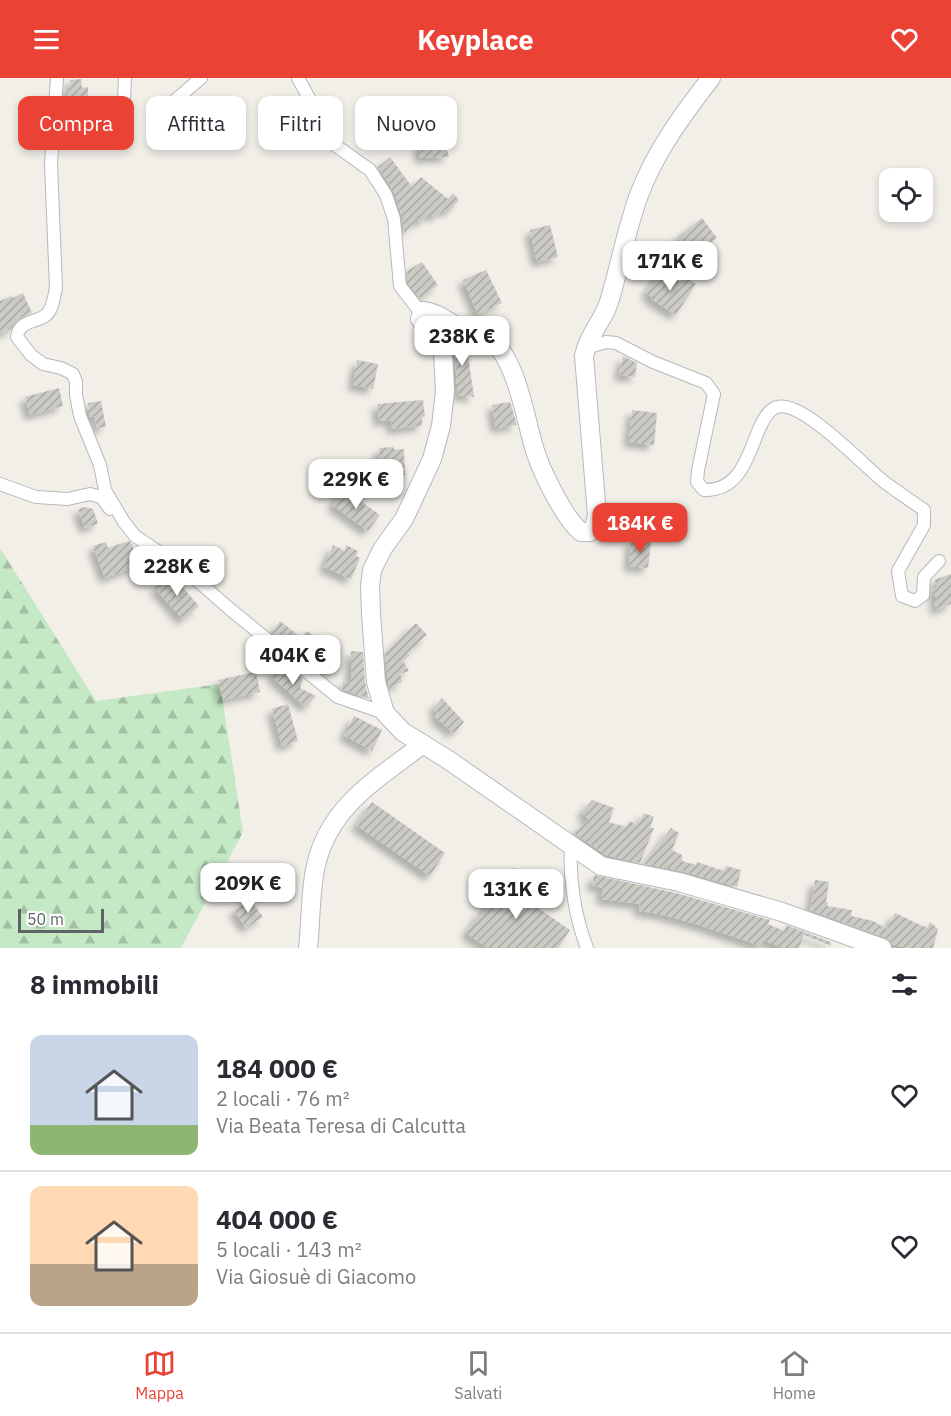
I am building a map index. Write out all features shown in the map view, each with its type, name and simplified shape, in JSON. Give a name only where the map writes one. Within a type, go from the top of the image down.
[{"type":"street","points":[[57,78],[51,164],[56,288],[46,315],[23,325],[18,330],[17,337],[31,355],[43,364],[61,368],[73,374],[76,382],[78,408],[84,429],[100,465],[105,490],[135,536],[183,568],[338,697],[385,713]]},
{"type":"street","points":[[124,96],[125,78]]},
{"type":"street","points":[[181,96],[201,78]]},
{"type":"street","points":[[298,78],[335,145],[370,170],[386,195],[394,219],[400,286],[421,312],[420,319],[435,337],[443,352],[445,391],[441,426],[432,459],[404,519],[383,548],[372,570],[370,586],[376,682],[385,713],[403,732],[601,866],[679,882],[782,912],[882,948]]},
{"type":"street","points":[[421,312],[434,313],[465,330],[487,338],[497,346],[515,378],[542,468],[571,522],[581,532],[590,532],[594,528],[597,515],[584,356],[586,348],[608,304],[628,226],[654,161],[711,78]]},
{"type":"street","points":[[586,348],[606,342],[616,343],[654,362],[700,380],[711,389],[714,394],[697,482],[704,490],[723,487],[742,472],[765,416],[780,405],[801,412],[840,441],[882,480],[924,510],[924,525],[898,571],[902,596],[915,602],[923,595],[924,577],[939,561]]},
{"type":"street","points":[[0,484],[36,497],[68,499],[90,494],[100,497],[124,522]]},
{"type":"street","points":[[308,948],[316,865],[333,822],[360,792],[423,744]]},
{"type":"street","points":[[571,846],[570,863],[577,909],[587,948]]},
{"type":"green space","points":[[0,548],[96,701],[220,684],[243,832],[181,948],[0,948]]},
{"type":"building","points":[[81,79],[82,88],[88,87],[88,96],[69,96],[70,80]]},
{"type":"building","points":[[419,150],[447,150],[449,157],[420,158]]},
{"type":"building","points":[[390,157],[412,187],[421,177],[448,199],[453,193],[459,200],[448,212],[443,209],[435,217],[429,213],[421,222],[417,219],[404,233],[402,217],[394,192],[378,167]]},
{"type":"building","points":[[702,218],[717,238],[693,257],[678,237]]},
{"type":"building","points":[[550,225],[558,257],[537,262],[530,230]]},
{"type":"building","points":[[422,262],[438,285],[420,298],[408,283],[407,271]]},
{"type":"building","points":[[486,270],[502,303],[478,314],[463,280]]},
{"type":"building","points":[[660,270],[680,282],[683,276],[696,284],[676,315],[651,299],[652,297],[646,293]]},
{"type":"building","points":[[23,293],[32,313],[19,318],[11,329],[0,334],[0,301]]},
{"type":"building","points":[[447,334],[466,342],[474,397],[458,395],[454,351]]},
{"type":"building","points":[[623,356],[637,363],[635,377],[619,375]]},
{"type":"building","points":[[357,360],[378,364],[373,389],[353,385]]},
{"type":"building","points":[[59,388],[63,406],[30,415],[25,397]]},
{"type":"building","points":[[423,400],[425,417],[422,417],[422,426],[392,429],[391,420],[379,421],[377,404]]},
{"type":"building","points":[[101,401],[106,427],[97,428],[95,416],[90,417],[88,403]]},
{"type":"building","points":[[510,402],[517,425],[496,428],[492,405]]},
{"type":"building","points":[[632,410],[657,413],[654,445],[629,442]]},
{"type":"building","points":[[393,447],[395,450],[404,449],[405,475],[381,477],[379,448]]},
{"type":"building","points":[[342,488],[380,515],[368,531],[332,505]]},
{"type":"building","points":[[85,507],[93,509],[98,524],[85,528],[78,509]]},
{"type":"building","points":[[631,540],[651,542],[648,568],[629,566]]},
{"type":"building","points":[[129,541],[139,566],[105,578],[93,546],[106,542],[108,548]]},
{"type":"building","points":[[333,545],[345,551],[346,545],[358,551],[356,556],[360,558],[351,579],[324,567]]},
{"type":"building","points":[[171,574],[199,606],[183,620],[155,588]]},
{"type":"building","points":[[951,574],[951,604],[937,610],[934,602],[937,600],[932,590],[938,587],[934,580]]},
{"type":"building","points":[[280,621],[302,638],[306,631],[341,650],[331,670],[290,648],[272,633]]},
{"type":"building","points":[[416,623],[427,635],[407,653],[410,655],[403,661],[409,671],[400,674],[402,682],[389,688],[385,654]]},
{"type":"building","points":[[351,651],[363,652],[365,683],[369,699],[342,689],[343,681],[351,683]]},
{"type":"building","points":[[280,667],[287,673],[290,669],[303,679],[300,688],[316,696],[306,707],[271,676]]},
{"type":"building","points":[[256,672],[260,692],[223,700],[218,680]]},
{"type":"building","points":[[442,698],[464,722],[454,733],[435,717],[438,713],[433,709]]},
{"type":"building","points":[[288,704],[298,741],[282,746],[272,709]]},
{"type":"building","points":[[354,716],[382,730],[372,751],[344,735]]},
{"type":"building","points":[[592,800],[614,808],[609,822],[626,827],[629,821],[638,825],[644,813],[654,817],[650,828],[654,828],[640,863],[606,855],[574,833],[589,820],[582,812]]},
{"type":"building","points":[[372,802],[445,853],[430,876],[356,825]]},
{"type":"building","points":[[671,828],[679,833],[672,850],[682,855],[682,861],[696,865],[697,862],[724,871],[726,866],[741,870],[737,887],[682,871],[645,864]]},
{"type":"building","points":[[514,868],[533,881],[522,897],[570,930],[558,948],[488,948],[466,933]]},
{"type":"building","points":[[594,875],[676,893],[770,920],[768,924],[784,931],[786,925],[831,942],[831,946],[804,935],[799,948],[783,948],[763,940],[761,946],[699,925],[660,914],[639,911],[640,904],[601,899],[603,888],[592,885]]},
{"type":"building","points":[[815,880],[829,882],[827,906],[852,910],[851,916],[873,921],[887,929],[895,913],[927,928],[930,922],[938,929],[933,948],[908,948],[892,944],[886,938],[874,933],[810,910]]},
{"type":"building","points":[[250,899],[263,917],[246,928],[234,910]]}]
